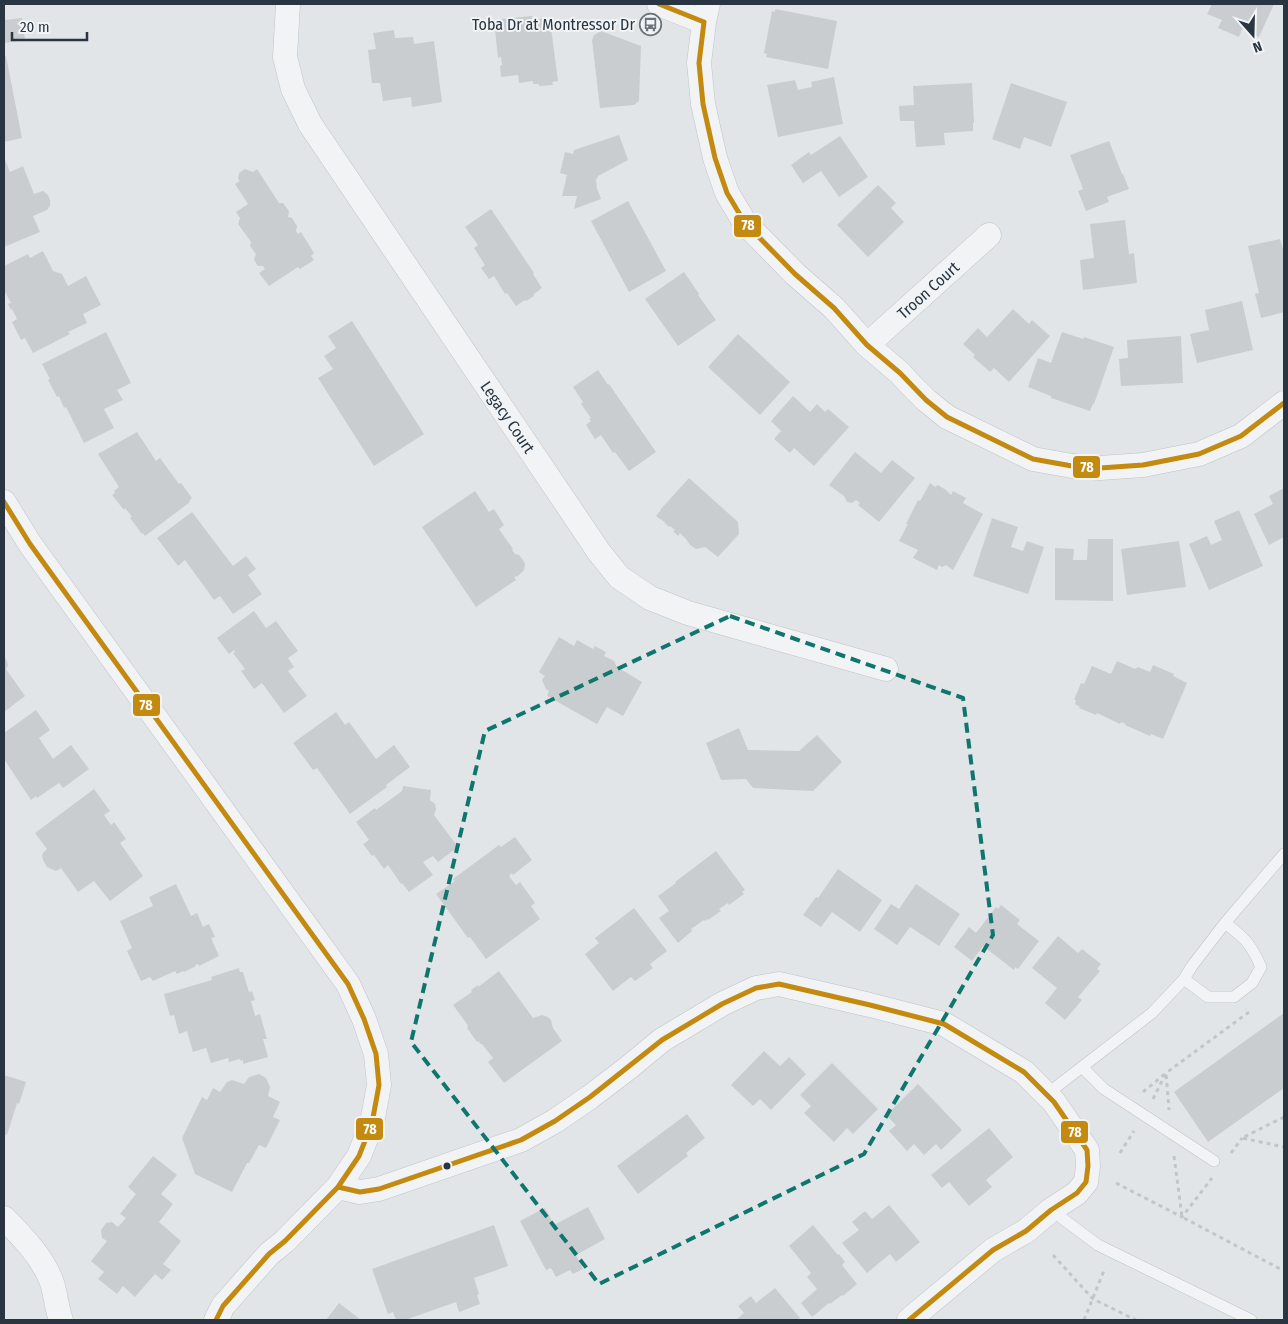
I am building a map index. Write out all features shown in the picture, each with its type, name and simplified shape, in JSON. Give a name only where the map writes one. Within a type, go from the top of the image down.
[{"type":"street","name":"Legacy Court","points":[[288,4],[285,57],[292,89],[310,124],[599,552],[619,577],[650,598],[688,613],[886,669]]},
{"type":"street","points":[[659,4],[706,13],[699,64],[703,104],[715,158],[727,193],[745,223],[795,274],[834,308],[867,345],[947,417],[1033,459],[1072,466],[1100,468],[1143,465],[1199,454],[1241,436],[1284,403]]},
{"type":"street","name":"Troon Court","points":[[867,345],[989,235]]},
{"type":"street","points":[[4,502],[30,544],[348,984],[364,1019],[376,1054],[379,1085],[372,1123],[359,1156],[338,1187],[285,1241],[269,1254],[223,1306],[216,1320]]},
{"type":"street","points":[[338,1187],[360,1192],[379,1189],[521,1140],[554,1121],[605,1085],[662,1040],[722,1004],[756,988],[779,984],[831,996],[944,1024],[1024,1072],[1054,1102],[1086,1150],[1088,1166],[1086,1182],[1077,1193],[1051,1210],[1026,1231],[993,1250],[909,1320]]},
{"type":"street","points":[[4,1218],[19,1232],[39,1257],[53,1285],[61,1320]]},
{"type":"lane","points":[[1046,1094],[1152,1013],[1184,979],[1225,923],[1284,854]]},
{"type":"lane","points":[[1184,979],[1208,997],[1234,997],[1252,983],[1261,967],[1255,953],[1244,937],[1225,923]]},
{"type":"lane","points":[[1082,1067],[1104,1089],[1171,1132],[1215,1166]]},
{"type":"lane","points":[[1051,1210],[1112,1252],[1251,1320]]},
{"type":"path","points":[[1127,1104],[1249,1012],[1234,997]]},
{"type":"path","points":[[1120,1153],[1145,1115],[1166,1073]]},
{"type":"path","points":[[1166,1073],[1171,1132],[1182,1217]]},
{"type":"path","points":[[1227,1158],[1242,1138],[1284,1117]]},
{"type":"path","points":[[1242,1138],[1284,1147]]},
{"type":"path","points":[[1182,1217],[1215,1166]]},
{"type":"path","points":[[1116,1183],[1284,1271]]},
{"type":"path","points":[[1084,1320],[1112,1252]]},
{"type":"path","points":[[1053,1255],[1093,1300],[1136,1320]]},
{"type":"highlighted area","points":[[730,616],[963,698],[993,935],[864,1154],[599,1284],[411,1042],[485,731]]},
{"type":"building","points":[[1212,4],[1274,4],[1259,37],[1242,29],[1239,37],[1218,28],[1222,20],[1207,14]]},
{"type":"building","points":[[775,9],[837,21],[828,69],[766,57],[767,54],[764,53],[772,11],[775,12]]},
{"type":"building","points":[[532,16],[532,20],[546,18],[546,20],[550,20],[558,81],[552,82],[553,85],[539,86],[539,84],[533,84],[533,81],[519,83],[518,75],[501,77],[500,66],[502,65],[501,57],[498,58],[494,20]]},
{"type":"building","points":[[22,18],[25,40],[4,43],[4,20]]},
{"type":"building","points":[[394,30],[395,38],[413,37],[414,44],[434,41],[442,102],[412,107],[411,97],[383,101],[380,83],[372,83],[368,50],[376,49],[373,33]]},
{"type":"building","points":[[601,31],[641,46],[639,101],[634,105],[600,108],[592,40],[594,35]]},
{"type":"building","points":[[6,56],[22,138],[4,142],[4,57]]},
{"type":"building","points":[[834,77],[843,124],[778,137],[767,85],[795,80],[798,90],[812,87],[811,82]]},
{"type":"building","points":[[972,83],[973,131],[944,133],[945,145],[916,147],[914,121],[900,121],[899,106],[914,105],[913,86]]},
{"type":"building","points":[[1011,83],[1067,102],[1051,147],[1024,137],[1020,149],[992,139]]},
{"type":"building","points":[[619,135],[628,160],[598,176],[596,180],[597,188],[601,199],[574,209],[577,196],[562,196],[567,175],[560,173],[565,152],[573,154],[574,150]]},
{"type":"building","points":[[840,136],[868,177],[839,197],[821,171],[803,183],[791,165],[809,152],[811,155]]},
{"type":"building","points":[[1109,141],[1129,189],[1107,197],[1109,202],[1086,211],[1078,191],[1083,189],[1070,155]]},
{"type":"building","points":[[4,157],[10,172],[23,166],[34,194],[43,191],[48,195],[50,206],[47,210],[33,216],[40,232],[4,247]]},
{"type":"building","points":[[245,169],[253,172],[257,169],[279,203],[283,203],[289,211],[288,217],[292,218],[297,226],[296,231],[298,234],[301,232],[314,253],[311,256],[314,260],[300,269],[298,267],[269,286],[259,273],[265,269],[263,266],[258,266],[254,260],[256,254],[250,246],[251,242],[238,224],[240,218],[236,212],[248,204],[235,184],[240,181],[238,179],[239,173]]},
{"type":"building","points":[[878,185],[896,203],[891,208],[904,222],[868,257],[837,225]]},
{"type":"building","points":[[628,201],[666,271],[629,292],[591,221]]},
{"type":"building","points":[[491,209],[542,288],[534,296],[516,306],[507,293],[505,294],[494,276],[489,279],[481,268],[485,265],[474,248],[478,245],[465,227]]},
{"type":"building","points":[[1125,220],[1129,254],[1134,253],[1137,283],[1083,290],[1080,260],[1094,258],[1090,224]]},
{"type":"building","points":[[1280,239],[1284,253],[1284,312],[1261,318],[1255,294],[1259,293],[1248,246]]},
{"type":"building","points":[[43,251],[53,271],[62,274],[68,286],[86,276],[101,305],[83,314],[87,323],[33,353],[25,338],[21,340],[12,322],[17,319],[8,304],[11,303],[4,290],[4,266],[28,254],[30,258]]},
{"type":"building","points":[[684,272],[716,320],[678,346],[645,299]]},
{"type":"building","points":[[1242,301],[1253,350],[1197,363],[1190,334],[1209,330],[1205,310]]},
{"type":"building","points":[[1013,309],[1029,324],[1032,320],[1050,336],[1009,382],[994,368],[990,372],[973,357],[975,355],[963,344],[978,328],[987,337]]},
{"type":"building","points":[[352,321],[424,434],[374,466],[318,378],[333,369],[324,356],[336,348],[328,336]]},
{"type":"building","points":[[106,332],[131,383],[117,390],[123,400],[104,409],[114,428],[84,443],[66,407],[64,408],[59,396],[57,397],[42,364]]},
{"type":"building","points":[[1062,332],[1114,347],[1090,411],[1051,398],[1051,396],[1028,387],[1038,358],[1051,363]]},
{"type":"building","points":[[738,334],[790,382],[760,415],[708,367]]},
{"type":"building","points":[[1181,336],[1183,383],[1121,386],[1119,359],[1128,358],[1127,340]]},
{"type":"building","points":[[598,370],[656,452],[629,471],[615,452],[613,453],[601,435],[595,439],[586,425],[591,421],[589,419],[591,418],[581,404],[583,402],[573,387]]},
{"type":"building","points":[[793,396],[810,412],[817,404],[825,412],[828,409],[849,427],[814,466],[794,448],[790,453],[774,439],[781,431],[771,421]]},
{"type":"building","points":[[137,432],[156,461],[160,458],[192,498],[190,502],[145,536],[130,518],[132,517],[125,508],[124,510],[112,495],[119,487],[98,454]]},
{"type":"building","points":[[855,452],[881,473],[892,460],[915,478],[879,522],[858,505],[860,503],[856,500],[852,503],[847,502],[844,496],[829,485]]},
{"type":"building","points":[[689,478],[738,522],[739,534],[718,557],[705,547],[696,549],[680,533],[678,536],[673,531],[675,530],[656,516]]},
{"type":"building","points":[[930,483],[935,487],[938,485],[951,495],[953,491],[966,498],[963,503],[983,514],[953,570],[946,565],[942,567],[939,565],[937,570],[913,558],[918,550],[899,541],[918,500],[920,501]]},
{"type":"building","points":[[1284,488],[1284,537],[1269,545],[1254,514],[1273,504],[1269,496]]},
{"type":"building","points":[[475,491],[489,512],[494,509],[504,525],[499,529],[512,550],[515,554],[519,555],[525,564],[524,570],[514,577],[516,580],[476,607],[422,527]]},
{"type":"building","points":[[1239,510],[1263,566],[1209,590],[1189,544],[1207,536],[1211,545],[1222,540],[1214,521]]},
{"type":"building","points":[[192,512],[233,566],[246,556],[256,569],[248,575],[262,594],[233,614],[220,596],[214,600],[185,560],[178,566],[157,538]]},
{"type":"building","points":[[992,518],[1018,527],[1011,547],[1023,551],[1027,541],[1044,547],[1028,594],[973,576]]},
{"type":"building","points":[[1088,539],[1113,539],[1113,601],[1055,600],[1055,548],[1074,549],[1073,560],[1087,560]]},
{"type":"building","points":[[1179,541],[1186,587],[1127,595],[1121,549]]},
{"type":"building","points":[[254,611],[266,628],[276,621],[298,651],[288,658],[294,667],[288,671],[307,696],[284,713],[262,683],[254,689],[241,671],[245,669],[233,653],[235,652],[234,650],[229,654],[217,638]]},
{"type":"building","points":[[559,637],[574,646],[577,640],[593,649],[595,646],[606,652],[604,656],[614,661],[617,667],[642,682],[623,716],[607,707],[597,724],[547,696],[549,691],[542,680],[545,676],[539,672]]},
{"type":"building","points":[[4,657],[8,665],[6,669],[25,696],[4,712]]},
{"type":"building","points":[[1117,661],[1135,669],[1138,667],[1150,672],[1153,665],[1174,674],[1173,676],[1187,683],[1163,739],[1151,734],[1150,736],[1097,713],[1096,715],[1079,708],[1075,704],[1076,700],[1074,700],[1081,683],[1084,684],[1092,666],[1111,674]]},
{"type":"building","points":[[36,710],[50,730],[39,738],[53,759],[71,745],[89,769],[63,788],[59,783],[31,800],[4,759],[4,733]]},
{"type":"building","points":[[336,712],[345,725],[349,722],[376,759],[394,745],[410,767],[386,785],[387,787],[350,814],[317,768],[313,770],[293,743]]},
{"type":"building","points":[[739,728],[748,750],[799,751],[817,735],[842,762],[813,791],[753,788],[746,779],[721,780],[706,743]]},
{"type":"building","points":[[403,786],[431,790],[430,800],[435,804],[436,809],[434,815],[458,847],[438,862],[433,856],[423,862],[433,875],[409,892],[388,865],[384,869],[374,855],[372,856],[363,844],[369,840],[356,822],[402,791]]},
{"type":"building","points":[[94,789],[110,811],[104,815],[111,825],[114,822],[126,839],[120,843],[143,876],[110,901],[94,881],[78,892],[61,868],[56,871],[47,867],[42,855],[47,849],[35,833]]},
{"type":"building","points":[[515,837],[532,860],[509,876],[516,885],[520,882],[535,903],[531,906],[540,919],[486,959],[436,894],[499,845],[501,847]]},
{"type":"building","points":[[716,851],[745,890],[742,892],[744,894],[729,905],[728,903],[719,909],[721,911],[708,920],[704,920],[691,929],[692,931],[678,943],[659,918],[669,911],[658,896]]},
{"type":"building","points":[[838,869],[882,900],[860,932],[832,912],[821,927],[803,915],[816,897],[818,898]]},
{"type":"building","points":[[176,884],[191,916],[197,913],[203,927],[209,924],[215,937],[211,938],[219,956],[199,966],[198,964],[195,965],[184,972],[177,974],[175,971],[153,981],[150,977],[141,981],[127,951],[132,948],[120,921],[153,906],[149,897]]},
{"type":"building","points":[[916,884],[960,914],[939,946],[910,927],[897,945],[874,929],[891,904],[899,909]]},
{"type":"building","points":[[1001,905],[1020,920],[1017,924],[1039,941],[1018,969],[1015,967],[1014,970],[983,946],[972,961],[954,947],[969,927],[976,933],[996,907],[998,909]]},
{"type":"building","points":[[634,908],[667,951],[650,964],[653,968],[635,981],[631,977],[613,991],[585,954],[599,943],[595,938]]},
{"type":"building","points":[[1058,936],[1078,953],[1082,949],[1101,964],[1097,969],[1100,971],[1078,997],[1082,1000],[1065,1020],[1045,1003],[1057,988],[1032,968]]},
{"type":"building","points":[[239,968],[240,972],[243,972],[249,992],[252,991],[255,1000],[251,1001],[255,1016],[260,1014],[267,1039],[263,1039],[268,1057],[243,1064],[243,1060],[229,1062],[228,1058],[211,1063],[206,1048],[193,1052],[187,1031],[179,1034],[174,1015],[170,1016],[164,994],[212,980],[211,977]]},
{"type":"building","points":[[499,971],[533,1018],[542,1015],[548,1017],[562,1041],[504,1083],[488,1062],[493,1058],[482,1044],[477,1042],[453,1005]]},
{"type":"building","points":[[1284,1013],[1284,1088],[1208,1142],[1174,1092]]},
{"type":"building","points":[[764,1051],[780,1066],[789,1057],[806,1074],[771,1110],[760,1099],[753,1106],[731,1085]]},
{"type":"building","points":[[832,1063],[878,1109],[853,1134],[847,1128],[834,1142],[804,1113],[811,1106],[800,1095]]},
{"type":"building","points":[[259,1074],[266,1078],[270,1087],[268,1096],[280,1102],[273,1117],[280,1120],[266,1148],[259,1145],[232,1192],[195,1174],[182,1138],[202,1097],[207,1100],[213,1088],[220,1092],[227,1082],[232,1080],[244,1084],[249,1077]]},
{"type":"building","points":[[4,1075],[26,1082],[7,1135],[4,1134]]},
{"type":"building","points":[[918,1084],[962,1130],[941,1150],[936,1144],[924,1155],[914,1144],[907,1151],[889,1131],[896,1125],[886,1115]]},
{"type":"building","points":[[687,1114],[705,1138],[686,1153],[688,1156],[638,1194],[617,1166]]},
{"type":"building","points":[[989,1128],[1013,1157],[986,1180],[992,1187],[969,1206],[949,1182],[942,1188],[931,1175]]},
{"type":"building","points":[[153,1156],[177,1175],[161,1194],[173,1204],[159,1222],[181,1241],[163,1264],[171,1270],[162,1280],[155,1274],[135,1297],[123,1286],[117,1294],[98,1279],[104,1272],[91,1261],[107,1241],[102,1238],[101,1230],[106,1223],[112,1222],[118,1227],[126,1218],[120,1214],[136,1194],[128,1187]]},
{"type":"building","points":[[889,1205],[920,1242],[896,1262],[890,1254],[867,1273],[842,1243],[859,1230],[852,1222],[865,1211],[872,1219]]},
{"type":"building","points":[[588,1207],[605,1239],[576,1255],[583,1269],[573,1274],[570,1270],[556,1277],[551,1268],[546,1270],[520,1221],[545,1208],[554,1225]]},
{"type":"building","points":[[494,1225],[508,1266],[474,1278],[480,1304],[459,1312],[456,1302],[405,1320],[396,1320],[393,1312],[388,1314],[372,1269]]},
{"type":"building","points":[[813,1225],[845,1262],[842,1265],[857,1284],[812,1317],[801,1303],[817,1289],[807,1277],[811,1273],[789,1246]]},
{"type":"building","points":[[775,1288],[800,1318],[796,1320],[736,1320],[744,1313],[738,1306],[751,1296],[756,1303]]},
{"type":"building","points":[[339,1303],[361,1320],[326,1320]]},
{"type":"transit line","name":"78","points":[[659,4],[704,22]]},
{"type":"transit line","name":"78","points":[[704,22],[699,63],[703,104],[715,158],[727,193],[745,223],[795,274],[834,308],[867,345],[947,417],[1033,459],[1072,466],[1100,468],[1143,465],[1199,454],[1241,436],[1284,403]]},
{"type":"transit line","name":"78","points":[[4,502],[30,544],[348,984],[364,1019],[376,1054],[379,1085],[372,1123],[359,1156],[338,1187],[285,1241],[269,1254],[223,1306],[216,1320]]},
{"type":"transit line","name":"78","points":[[338,1187],[360,1192],[379,1189],[521,1140],[555,1121],[590,1097],[662,1040],[722,1004],[756,988],[779,984],[870,1005],[944,1024],[1024,1072],[1054,1102],[1087,1150],[1086,1182],[1077,1193],[1051,1210],[1026,1231],[993,1250],[909,1320]]},
{"type":"place","name":"Toba Dr at Montressor Dr","points":[[651,24]]}]
